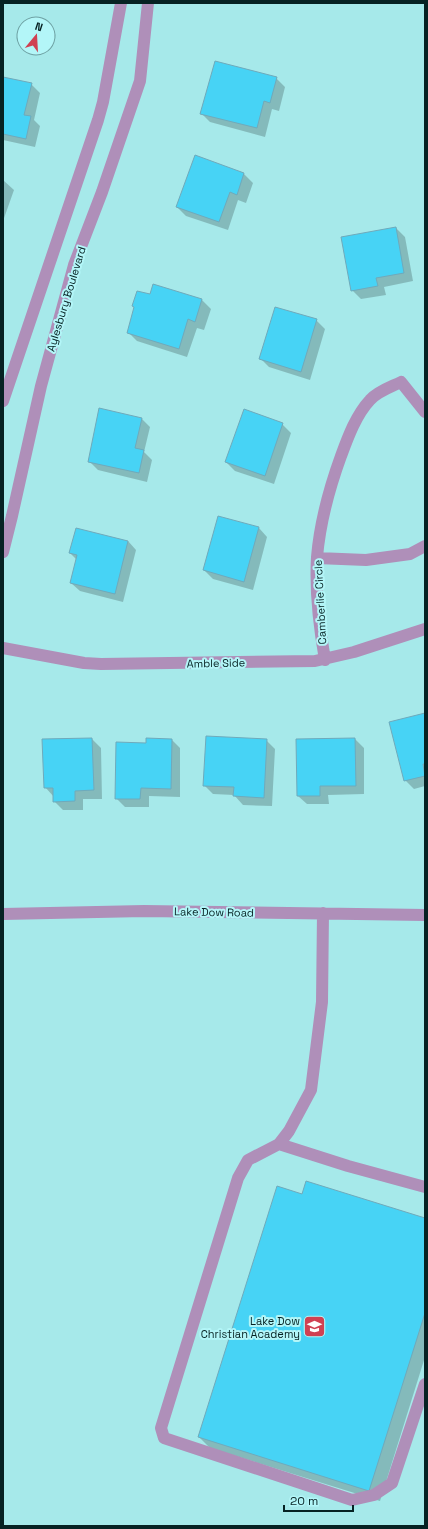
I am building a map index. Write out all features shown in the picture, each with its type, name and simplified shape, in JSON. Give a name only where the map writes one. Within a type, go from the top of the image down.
[{"type":"street","points":[[3,401],[98,120],[103,102],[120,3]]},
{"type":"street","name":"Aylesbury Boulevard","points":[[3,552],[41,386],[74,265],[102,192],[140,81],[148,3]]},
{"type":"street","name":"Camberlie Circle","points":[[325,660],[319,616],[317,558],[322,520],[329,491],[352,428],[369,400],[376,394],[402,382],[425,412]]},
{"type":"street","points":[[317,558],[366,560],[410,554],[425,546]]},
{"type":"street","name":"Amble Side","points":[[3,648],[84,663],[101,664],[302,662],[325,660],[425,629]]},
{"type":"street","name":"Lake Dow Road","points":[[3,914],[144,911],[425,915]]},
{"type":"street","points":[[323,913],[322,1002],[311,1090],[289,1131],[279,1144],[248,1160],[238,1178],[161,1428],[164,1438],[352,1500],[374,1495],[392,1483],[425,1384]]},
{"type":"street","points":[[279,1144],[348,1166],[425,1187]]},
{"type":"building","points":[[215,61],[277,77],[270,103],[264,101],[257,128],[200,114]]},
{"type":"building","points":[[3,77],[32,83],[24,115],[31,116],[26,139],[3,134]]},
{"type":"building","points":[[195,155],[244,173],[237,195],[230,192],[219,222],[176,207]]},
{"type":"building","points":[[396,227],[404,273],[376,278],[378,286],[351,291],[341,237]]},
{"type":"building","points":[[153,284],[202,299],[195,322],[188,319],[179,349],[127,333],[134,307],[132,306],[137,291],[150,294]]},
{"type":"building","points":[[275,307],[317,319],[301,372],[259,359]]},
{"type":"building","points":[[99,408],[142,418],[135,448],[144,450],[139,473],[88,462]]},
{"type":"building","points":[[244,409],[283,423],[265,476],[225,462]]},
{"type":"building","points":[[218,516],[259,527],[244,582],[203,570]]},
{"type":"building","points":[[76,528],[128,541],[115,594],[70,583],[77,555],[69,553]]},
{"type":"building","points":[[425,713],[425,764],[423,764],[425,776],[404,781],[389,722]]},
{"type":"building","points":[[206,736],[267,739],[264,798],[233,796],[234,787],[203,786]]},
{"type":"building","points":[[92,738],[94,790],[75,791],[75,801],[53,802],[53,788],[44,788],[42,739]]},
{"type":"building","points":[[146,738],[172,739],[171,789],[141,788],[140,799],[115,799],[116,742],[146,743]]},
{"type":"building","points":[[355,738],[356,786],[320,786],[320,796],[297,796],[296,739]]},
{"type":"building","points":[[306,1181],[425,1218],[425,1313],[369,1491],[198,1437],[277,1186],[302,1194]]},
{"type":"place","name":"Lake Dow Christian Academy","points":[[315,1327]]}]
